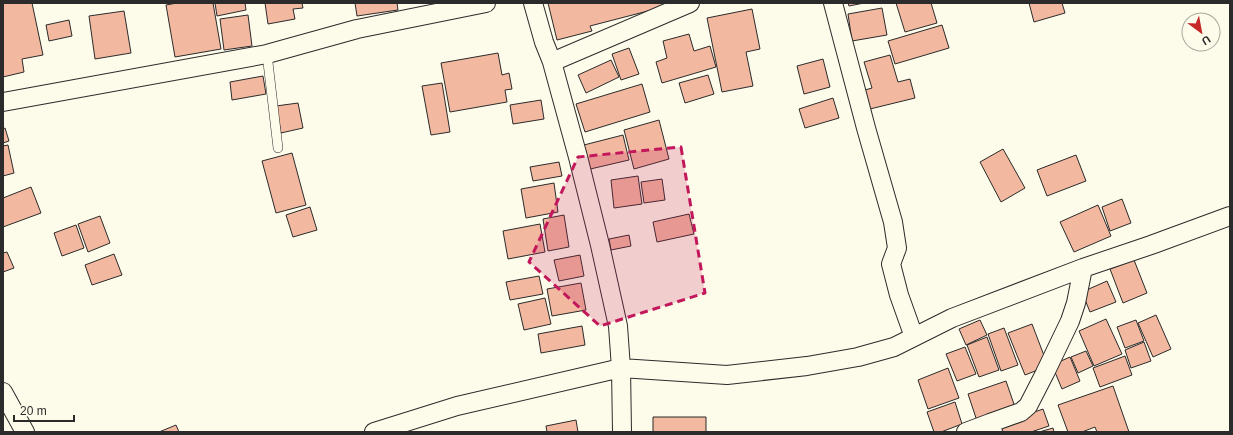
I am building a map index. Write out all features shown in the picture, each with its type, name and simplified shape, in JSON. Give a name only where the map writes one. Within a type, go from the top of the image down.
[{"type":"street","points":[[3,102],[267,54],[357,29],[486,3]]},
{"type":"street","points":[[533,3],[544,42],[552,62],[578,158],[618,326],[621,368],[622,432]]},
{"type":"street","points":[[552,62],[690,3]]},
{"type":"street","points":[[833,3],[866,128],[893,222],[897,248],[891,264],[899,296],[914,337]]},
{"type":"street","points":[[374,432],[457,406],[621,368],[727,375],[807,366],[858,357],[894,347],[952,318],[1083,268],[1230,216]]},
{"type":"street","points":[[966,432],[992,427],[1021,412],[1028,406],[1046,374],[1070,321],[1076,303],[1083,268]]},
{"type":"street","points":[[403,432],[574,380],[621,368]]},
{"type":"street","points":[[3,392],[25,432]]},
{"type":"lane","points":[[267,54],[278,148]]},
{"type":"highlighted area","points":[[681,147],[705,293],[600,326],[529,262],[578,157]]},
{"type":"building","points":[[3,3],[32,3],[43,55],[22,59],[24,72],[3,77]]},
{"type":"building","points":[[177,3],[213,3],[221,49],[175,57],[166,5]]},
{"type":"building","points":[[215,3],[245,3],[246,10],[217,16]]},
{"type":"building","points":[[265,3],[302,3],[303,8],[293,9],[295,19],[268,24]]},
{"type":"building","points":[[355,3],[397,3],[398,10],[357,16]]},
{"type":"building","points":[[548,3],[670,3],[671,5],[590,26],[592,31],[557,40]]},
{"type":"building","points":[[848,3],[864,3],[849,6]]},
{"type":"building","points":[[896,3],[931,3],[937,23],[905,32]]},
{"type":"building","points":[[1029,3],[1062,3],[1065,13],[1034,22]]},
{"type":"building","points":[[882,8],[887,35],[852,41],[848,14]]},
{"type":"building","points":[[752,9],[760,49],[746,52],[753,86],[722,92],[707,18]]},
{"type":"building","points":[[124,11],[131,53],[95,59],[89,16]]},
{"type":"building","points":[[248,15],[252,46],[224,50],[220,19]]},
{"type":"building","points":[[69,20],[72,36],[49,41],[46,25]]},
{"type":"building","points":[[942,25],[949,48],[895,64],[888,41]]},
{"type":"building","points":[[689,34],[694,51],[710,46],[716,67],[662,83],[656,62],[667,58],[663,41]]},
{"type":"building","points":[[629,48],[639,74],[621,80],[612,54]]},
{"type":"building","points":[[498,53],[502,75],[509,73],[512,89],[505,90],[507,102],[450,112],[441,63]]},
{"type":"building","points":[[890,55],[898,82],[910,79],[915,98],[870,109],[865,90],[872,88],[864,62]]},
{"type":"building","points":[[823,59],[830,87],[804,94],[797,66]]},
{"type":"building","points":[[611,60],[619,77],[586,93],[578,75]]},
{"type":"building","points":[[708,75],[714,94],[685,103],[679,83]]},
{"type":"building","points":[[263,76],[266,94],[232,100],[230,82]]},
{"type":"building","points":[[442,83],[450,132],[431,135],[422,86]]},
{"type":"building","points":[[642,84],[650,112],[585,132],[576,104]]},
{"type":"building","points":[[833,98],[839,118],[805,128],[799,109]]},
{"type":"building","points":[[541,100],[544,119],[513,124],[510,105]]},
{"type":"building","points":[[298,103],[303,128],[281,133],[276,106]]},
{"type":"building","points":[[659,120],[669,159],[634,169],[624,130]]},
{"type":"building","points":[[5,128],[9,141],[3,143],[3,129]]},
{"type":"building","points":[[623,135],[629,160],[586,170],[580,146]]},
{"type":"building","points":[[8,145],[14,173],[3,176],[3,146]]},
{"type":"building","points":[[1003,149],[1025,188],[1001,202],[980,162]]},
{"type":"building","points":[[292,153],[306,205],[276,213],[262,161]]},
{"type":"building","points":[[1076,155],[1086,181],[1047,196],[1037,170]]},
{"type":"building","points":[[559,162],[562,176],[533,181],[530,167]]},
{"type":"building","points":[[638,176],[642,204],[614,208],[611,180]]},
{"type":"building","points":[[662,179],[665,200],[644,203],[641,182]]},
{"type":"building","points":[[554,183],[558,212],[526,218],[521,189]]},
{"type":"building","points":[[31,187],[41,213],[3,227],[3,198]]},
{"type":"building","points":[[1122,199],[1131,223],[1110,231],[1102,207]]},
{"type":"building","points":[[1098,205],[1111,236],[1074,252],[1060,222]]},
{"type":"building","points":[[310,207],[317,230],[293,237],[286,215]]},
{"type":"building","points":[[689,214],[694,234],[657,242],[653,222]]},
{"type":"building","points":[[564,215],[569,247],[548,251],[543,219]]},
{"type":"building","points":[[100,216],[110,243],[88,252],[78,224]]},
{"type":"building","points":[[540,224],[545,252],[508,259],[503,231]]},
{"type":"building","points":[[76,225],[84,248],[62,256],[54,233]]},
{"type":"building","points":[[629,235],[631,246],[611,250],[609,239]]},
{"type":"building","points":[[7,252],[14,268],[3,272],[3,253]]},
{"type":"building","points":[[114,254],[122,275],[92,285],[85,265]]},
{"type":"building","points":[[580,255],[584,276],[559,281],[554,260]]},
{"type":"building","points":[[1134,260],[1147,293],[1123,303],[1110,269]]},
{"type":"building","points":[[539,276],[543,294],[510,300],[506,282]]},
{"type":"building","points":[[1107,281],[1116,302],[1090,312],[1082,292]]},
{"type":"building","points":[[581,283],[586,310],[552,316],[547,289]]},
{"type":"building","points":[[545,298],[551,324],[524,330],[518,304]]},
{"type":"building","points":[[1156,315],[1171,349],[1153,357],[1138,323]]},
{"type":"building","points":[[1106,319],[1122,354],[1094,366],[1079,331]]},
{"type":"building","points":[[980,320],[987,335],[966,345],[959,329]]},
{"type":"building","points":[[1136,320],[1144,341],[1125,348],[1117,327]]},
{"type":"building","points":[[1032,324],[1048,366],[1025,375],[1008,333]]},
{"type":"building","points":[[582,326],[585,345],[541,353],[538,334]]},
{"type":"building","points":[[1004,328],[1018,365],[1001,371],[988,334]]},
{"type":"building","points":[[987,337],[999,370],[979,377],[967,345]]},
{"type":"building","points":[[1144,342],[1151,361],[1131,368],[1125,350]]},
{"type":"building","points":[[965,347],[976,374],[957,381],[946,354]]},
{"type":"building","points":[[1086,351],[1093,366],[1078,373],[1071,357]]},
{"type":"building","points":[[1125,356],[1132,375],[1100,387],[1093,368]]},
{"type":"building","points":[[1070,357],[1080,381],[1062,389],[1052,365]]},
{"type":"building","points":[[948,368],[959,398],[928,409],[918,380]]},
{"type":"building","points":[[1006,381],[1016,410],[978,424],[968,394]]},
{"type":"building","points":[[1113,386],[1129,432],[1097,432],[1095,427],[1082,432],[1068,432],[1058,405]]},
{"type":"building","points":[[955,402],[962,424],[941,432],[934,432],[927,412]]},
{"type":"building","points":[[1043,409],[1049,426],[1031,432],[997,432],[995,426]]},
{"type":"building","points":[[653,417],[706,417],[706,432],[653,432]]},
{"type":"building","points":[[576,420],[578,432],[547,432],[546,426]]},
{"type":"building","points":[[176,425],[179,432],[159,432]]},
{"type":"building","points":[[1053,428],[1054,432],[1039,432]]}]
